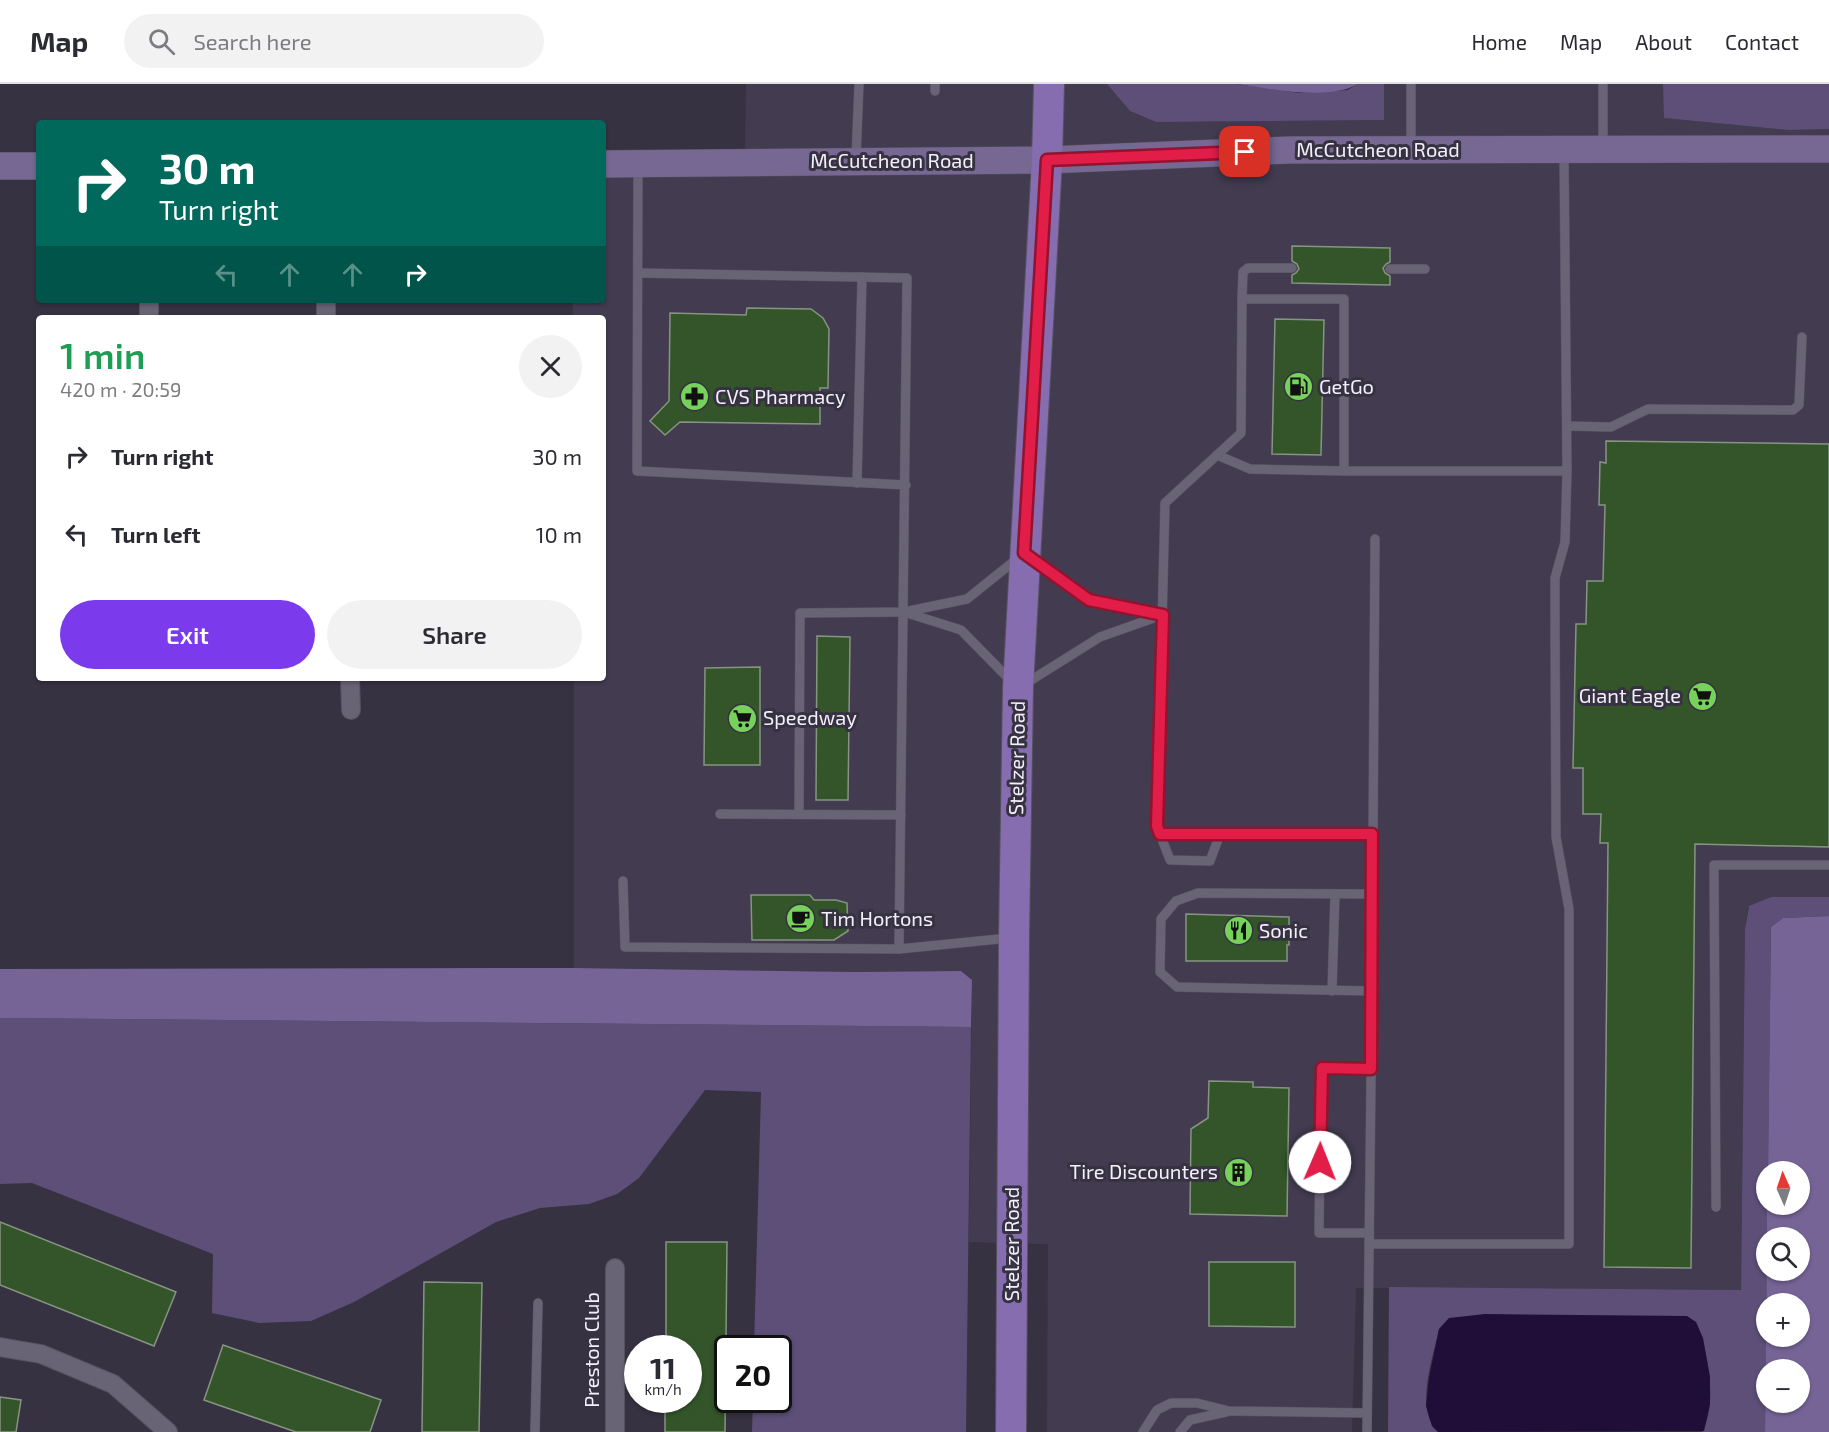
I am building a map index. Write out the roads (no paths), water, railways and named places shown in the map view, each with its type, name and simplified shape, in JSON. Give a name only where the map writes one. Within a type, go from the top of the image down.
[{"type":"main road","name":"Stelzer Road","points":[[1011,1432],[1018,688],[1047,160],[1049,84]]},
{"type":"main road","name":"McCutcheon Road","points":[[606,164],[1047,160],[1291,150],[1829,149]]},
{"type":"main road","points":[[0,166],[36,166]]},
{"type":"street","points":[[350,681],[351,710]]},
{"type":"street","name":"Preston Club","points":[[615,1268],[615,1432]]},
{"type":"street","points":[[0,1347],[41,1354],[113,1384],[168,1432]]},
{"type":"lane","points":[[856,161],[859,84]]},
{"type":"lane","points":[[1411,84],[1411,150]]},
{"type":"lane","points":[[1603,84],[1603,149]]},
{"type":"lane","points":[[1369,1244],[1569,1244],[1569,909],[1556,837],[1555,620],[1555,578],[1565,542],[1567,471],[1564,150]]},
{"type":"lane","points":[[638,163],[637,471],[906,485]]},
{"type":"lane","points":[[1220,834],[1210,861],[1170,860],[1157,826],[1165,503],[1241,433],[1243,272],[1248,268],[1292,268]]},
{"type":"lane","points":[[1390,269],[1425,269]]},
{"type":"lane","points":[[638,273],[907,278],[899,949]]},
{"type":"lane","points":[[857,483],[862,277]]},
{"type":"lane","points":[[1242,298],[1344,299],[1344,471]]},
{"type":"lane","points":[[1567,426],[1611,427],[1648,409],[1793,410],[1798,405],[1802,337]]},
{"type":"lane","points":[[1217,455],[1250,469],[1567,471]]},
{"type":"lane","points":[[1367,1432],[1375,539]]},
{"type":"lane","points":[[799,814],[800,613],[904,612],[967,599],[1024,553],[1089,600],[1163,615]]},
{"type":"lane","points":[[904,612],[961,630],[1018,688],[1100,637],[1163,615]]},
{"type":"lane","points":[[720,814],[901,815]]},
{"type":"lane","points":[[1160,834],[1372,834]]},
{"type":"lane","points":[[1716,1207],[1714,865],[1829,865]]},
{"type":"lane","points":[[624,881],[625,947],[899,949],[1014,937]]},
{"type":"lane","points":[[1372,991],[1178,987],[1160,972],[1160,949],[1161,919],[1176,901],[1198,893],[1373,894]]},
{"type":"lane","points":[[1332,991],[1335,894]]},
{"type":"lane","points":[[1369,1233],[1319,1233],[1322,1068],[1371,1069]]},
{"type":"lane","points":[[535,1432],[538,1304]]},
{"type":"lane","points":[[1143,1432],[1157,1410],[1171,1403],[1197,1403],[1229,1411],[1367,1413]]},
{"type":"lane","points":[[1180,1432],[1190,1420],[1229,1411]]},
{"type":"place","name":"GetGo","points":[[1298,387]]},
{"type":"place","name":"CVS Pharmacy","points":[[694,397]]},
{"type":"place","name":"Giant Eagle","points":[[1702,696]]},
{"type":"place","name":"Speedway","points":[[742,718]]},
{"type":"place","name":"Tim Hortons","points":[[800,919]]},
{"type":"place","name":"Sonic","points":[[1238,931]]},
{"type":"place","name":"Tire Discounters","points":[[1239,1172]]}]
